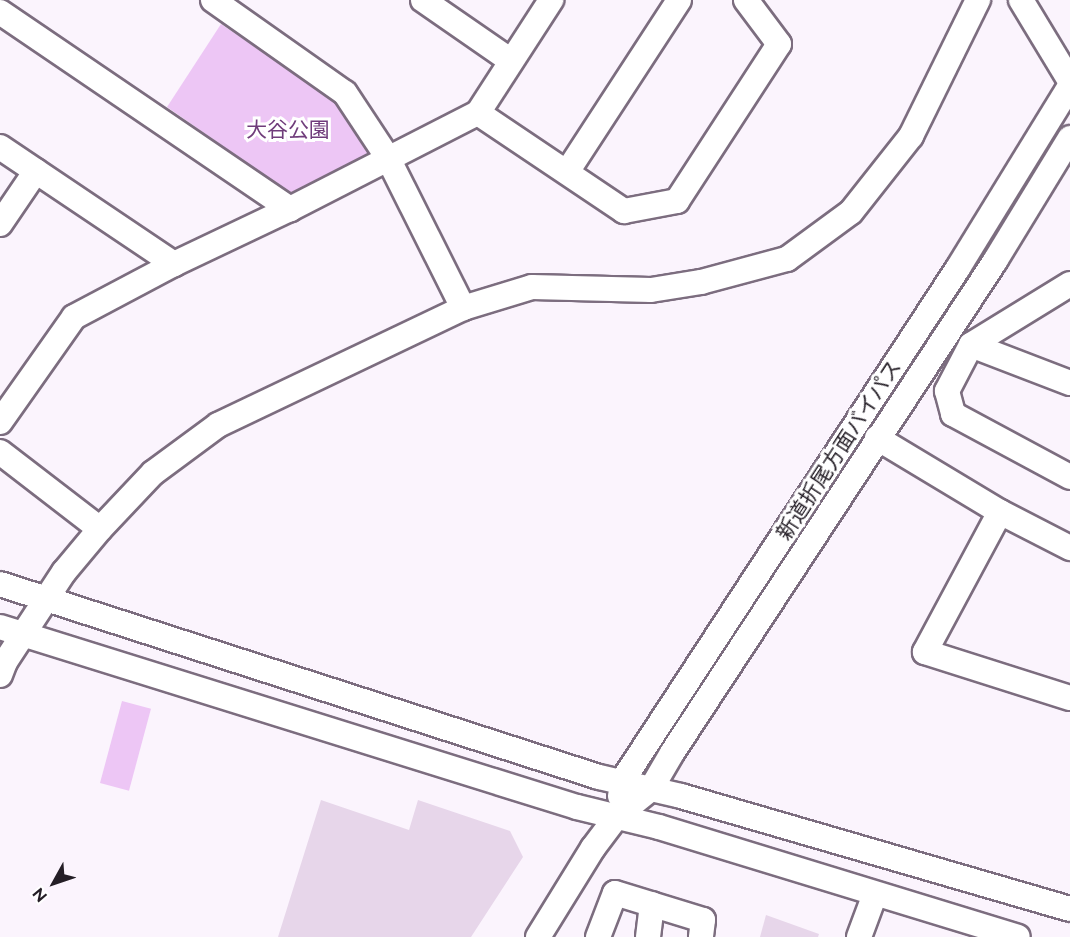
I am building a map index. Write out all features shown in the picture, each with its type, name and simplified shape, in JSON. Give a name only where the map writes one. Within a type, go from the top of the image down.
[{"type":"street","points":[[213,0],[345,93],[388,158],[463,308]]},
{"type":"street","points":[[423,0],[511,61]]},
{"type":"street","points":[[0,422],[74,318],[174,264],[290,209],[478,113],[551,0]]},
{"type":"street","points":[[567,172],[679,0]]},
{"type":"street","points":[[478,113],[624,211],[677,201],[779,44],[746,0]]},
{"type":"street","points":[[0,675],[5,662],[47,599],[100,529],[153,473],[218,425],[463,308],[532,287],[651,290],[701,282],[787,259],[851,212],[911,136],[978,0]]},
{"type":"street","points":[[1021,0],[1070,81]]},
{"type":"street","points":[[0,12],[290,209]]},
{"type":"street","name":"新道折尾方面バイパス","points":[[617,816],[623,780],[958,268],[1070,86]]},
{"type":"street","points":[[538,937],[593,848],[617,816],[651,789],[672,753],[995,261],[1070,138]]},
{"type":"street","points":[[0,147],[174,264]]},
{"type":"street","points":[[0,224],[36,171]]},
{"type":"street","points":[[1070,284],[971,345],[947,391],[953,414],[1070,477]]},
{"type":"street","points":[[971,345],[1070,382]]},
{"type":"street","points":[[878,438],[1000,512],[1070,548]]},
{"type":"street","points":[[0,452],[100,529]]},
{"type":"street","points":[[1000,512],[925,652],[1070,698]]},
{"type":"street","points":[[0,584],[599,777],[623,780],[1070,909]]},
{"type":"street","points":[[0,627],[577,807],[617,816],[1018,937]]},
{"type":"street","points":[[598,937],[615,893],[703,920],[701,937]]},
{"type":"street","points":[[860,937],[875,894]]},
{"type":"street","points":[[648,937],[652,904]]},
{"type":"green space","name":"大谷公園","points":[[221,24],[340,105],[373,154],[293,195],[167,107]]},
{"type":"green space","points":[[122,701],[151,709],[129,791],[100,783]]},
{"type":"building","points":[[321,800],[409,830],[418,800],[510,831],[523,857],[471,937],[278,937]]},
{"type":"building","points":[[766,915],[819,934],[818,937],[760,937]]}]
